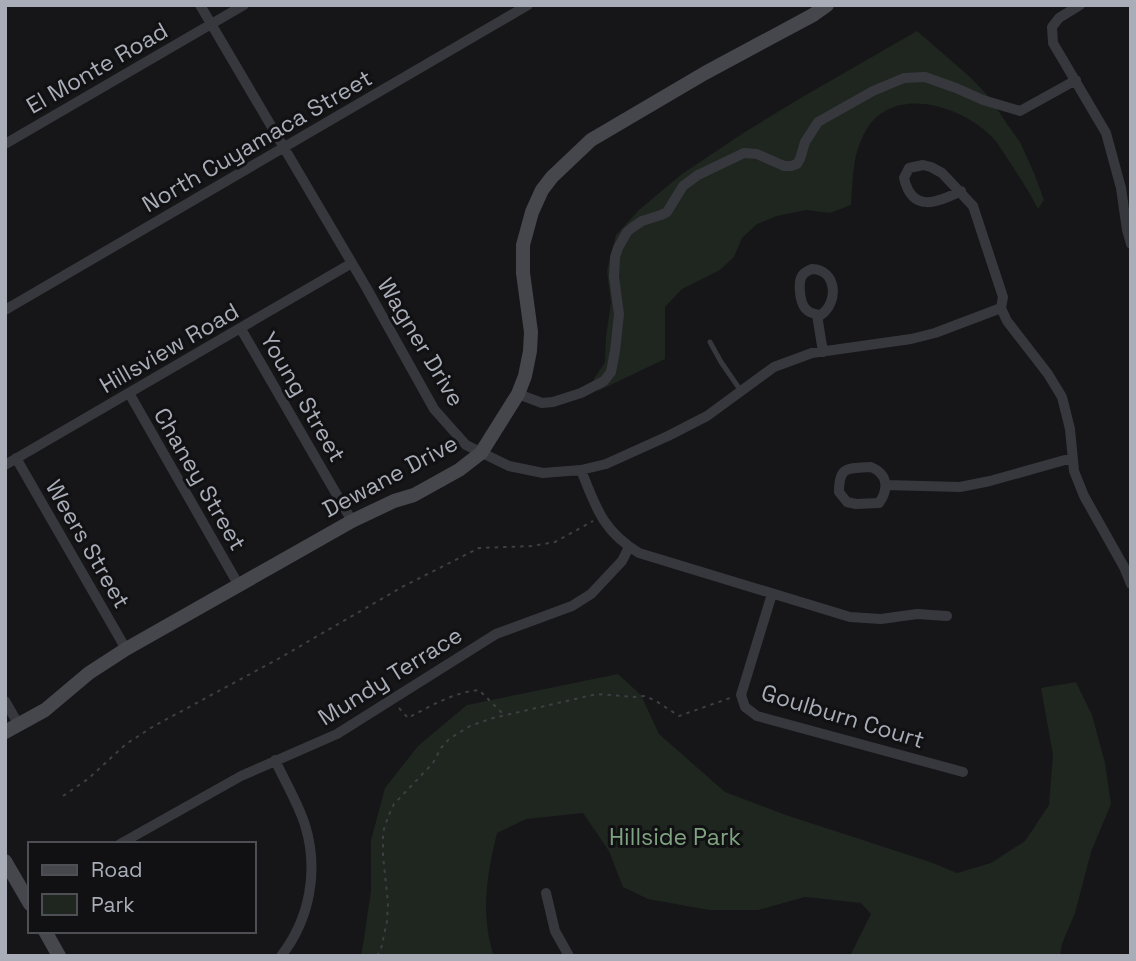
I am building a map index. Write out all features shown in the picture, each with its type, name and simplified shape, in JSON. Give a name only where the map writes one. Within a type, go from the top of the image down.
[{"type":"street","name":"Wagner Drive","points":[[200,5],[352,263],[434,409],[466,445],[509,466],[543,473],[581,470],[606,464],[707,416],[774,367],[812,353],[935,333],[1001,308]]},
{"type":"street","name":"El Monte Road","points":[[5,144],[244,5]]},
{"type":"street","name":"North Cuyamaca Street","points":[[5,310],[528,5]]},
{"type":"street","name":"Dewane Drive","points":[[5,732],[45,710],[89,673],[126,649],[352,521],[394,501],[414,495],[458,470],[481,453],[518,394],[527,370],[531,323],[523,267],[525,236],[535,204],[552,177],[591,140],[705,72],[827,5]]},
{"type":"street","points":[[1080,5],[1059,18],[1052,27],[1053,43],[1106,133],[1121,188],[1131,244]]},
{"type":"street","points":[[518,394],[542,403],[553,402],[581,393],[604,381],[611,372],[619,314],[614,277],[618,248],[627,232],[642,220],[667,212],[683,186],[698,175],[744,153],[757,154],[784,166],[797,164],[805,142],[818,122],[873,90],[904,78],[925,77],[983,100],[1020,111],[1076,80]]},
{"type":"street","points":[[961,191],[928,204],[906,189],[904,178],[909,168],[923,165],[931,167],[942,173],[961,191],[973,206],[1003,297],[1001,308],[1007,321],[1062,397],[1070,429],[1074,471],[1084,496],[1131,584]]},
{"type":"street","name":"Hillsview Road","points":[[5,465],[352,263]]},
{"type":"street","points":[[812,269],[821,270],[828,275],[833,294],[829,308],[817,315],[805,309],[800,291],[800,278],[812,269]]},
{"type":"street","points":[[817,315],[823,352]]},
{"type":"street","name":"Young Street","points":[[241,329],[352,521]]},
{"type":"street","name":"Chaney Street","points":[[129,393],[238,584]]},
{"type":"street","points":[[886,485],[960,487],[1072,457]]},
{"type":"street","name":"Weers Street","points":[[16,458],[126,649]]},
{"type":"street","points":[[871,467],[884,476],[886,485],[885,494],[879,503],[856,504],[847,502],[839,492],[839,478],[848,469],[871,467]]},
{"type":"street","points":[[581,470],[600,517],[612,533],[639,554],[850,617],[881,619],[917,614],[947,616]]},
{"type":"street","name":"Mundy Terrace","points":[[124,842],[241,776],[337,734],[496,634],[572,606],[592,594],[622,561],[629,547]]},
{"type":"street","name":"Goulburn Court","points":[[772,594],[741,695],[745,707],[757,716],[963,772]]},
{"type":"street","points":[[5,701],[19,725]]},
{"type":"street","points":[[275,760],[305,825],[312,865],[310,891],[303,917],[292,941],[281,956]]},
{"type":"street","points":[[5,861],[28,898]]},
{"type":"street","points":[[546,893],[555,930],[569,956]]},
{"type":"street","points":[[46,933],[59,956]]},
{"type":"lane","points":[[710,342],[741,391]]},
{"type":"path","points":[[62,796],[88,779],[126,744],[154,726],[278,659],[402,587],[479,548],[532,546],[555,542],[600,517]]},
{"type":"path","points":[[390,700],[408,718],[469,691],[479,690],[505,715]]},
{"type":"path","points":[[377,956],[381,949],[388,903],[383,832],[394,804],[433,763],[449,739],[470,726],[505,715],[597,694],[645,696],[678,716],[741,695]]},
{"type":"green space","points":[[917,31],[990,98],[1020,142],[1044,200],[1038,209],[998,144],[982,128],[966,117],[929,104],[892,107],[877,117],[861,141],[854,168],[851,205],[830,213],[806,210],[777,216],[757,224],[742,238],[734,257],[720,270],[682,289],[665,307],[665,359],[598,391],[594,379],[605,362],[611,303],[607,271],[616,235],[639,210],[682,174],[799,99]]},
{"type":"green space","name":"Hillside Park","points":[[618,674],[641,695],[659,734],[725,792],[957,873],[991,863],[1025,841],[1049,805],[1053,755],[1041,688],[1076,682],[1092,715],[1105,763],[1111,804],[1091,852],[1060,956],[850,956],[871,914],[861,903],[805,897],[758,910],[709,910],[648,899],[623,887],[609,851],[583,813],[526,819],[497,833],[486,894],[487,925],[494,956],[360,956],[371,891],[371,840],[385,788],[418,746],[467,705]]}]
